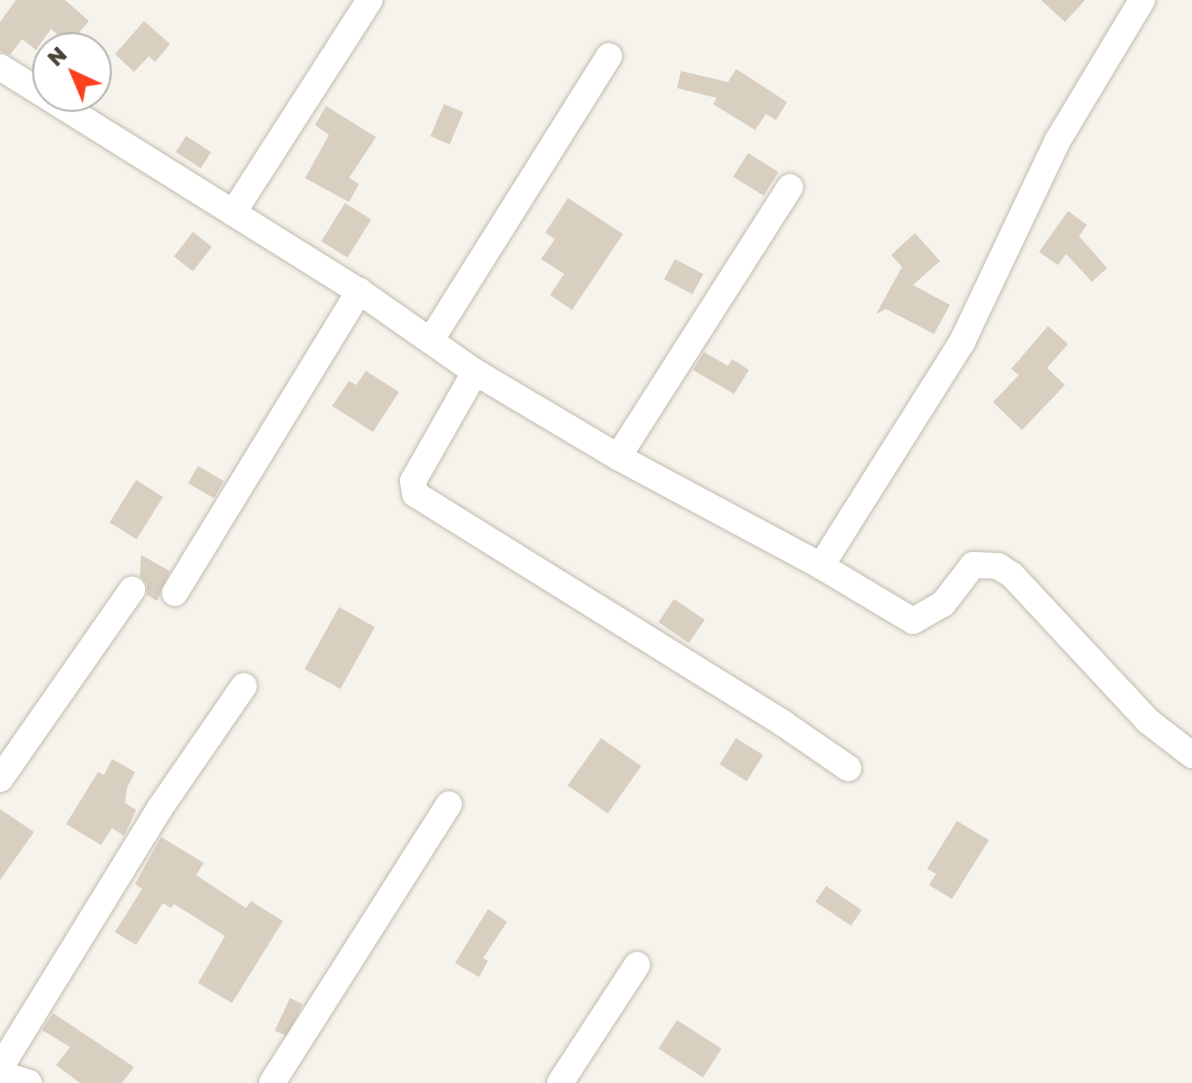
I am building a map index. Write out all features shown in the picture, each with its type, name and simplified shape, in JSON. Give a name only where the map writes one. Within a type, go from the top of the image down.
[{"type":"street","points":[[233,213],[370,0]]},
{"type":"street","points":[[821,566],[962,342],[1058,140],[1142,0]]},
{"type":"street","points":[[431,340],[609,56]]},
{"type":"street","points":[[0,67],[359,291],[475,372],[618,457],[821,566],[913,621],[943,604],[973,565],[998,566],[1012,575],[1148,721],[1192,755]]},
{"type":"street","points":[[618,457],[790,187]]},
{"type":"street","points":[[175,593],[359,291]]},
{"type":"street","points":[[475,372],[413,481],[415,494],[784,724],[848,768]]},
{"type":"street","points":[[0,779],[132,590]]},
{"type":"street","points":[[29,1083],[0,1071],[160,808],[244,686]]},
{"type":"street","points":[[272,1083],[449,804]]},
{"type":"street","points":[[560,1083],[637,965]]},
{"type":"building","points":[[16,0],[65,0],[89,21],[79,32],[55,32],[51,29],[49,32],[32,32],[32,47],[22,39],[10,55],[0,51],[0,22]]},
{"type":"building","points":[[1041,0],[1085,0],[1065,22]]},
{"type":"building","points":[[144,21],[170,44],[155,62],[149,56],[134,72],[115,54]]},
{"type":"building","points":[[736,69],[787,102],[776,120],[766,114],[755,130],[713,104],[717,98],[677,88],[681,71],[728,82]]},
{"type":"building","points":[[444,104],[463,112],[450,144],[430,136]]},
{"type":"building","points":[[326,106],[376,137],[349,178],[359,184],[349,202],[305,178],[329,135],[315,125]]},
{"type":"building","points":[[186,136],[211,152],[201,168],[176,152]]},
{"type":"building","points":[[748,153],[779,172],[764,196],[733,177]]},
{"type":"building","points":[[568,198],[623,234],[572,310],[550,295],[564,274],[541,259],[555,239],[545,233]]},
{"type":"building","points":[[345,203],[371,219],[347,258],[321,241]]},
{"type":"building","points":[[1068,211],[1087,225],[1079,236],[1107,268],[1092,282],[1066,254],[1058,265],[1039,252]]},
{"type":"building","points":[[193,232],[212,247],[193,271],[174,256]]},
{"type":"building","points":[[915,233],[940,261],[913,285],[950,305],[934,334],[886,309],[876,314],[902,267],[891,255]]},
{"type":"building","points":[[675,259],[703,274],[692,294],[664,279]]},
{"type":"building","points":[[1048,326],[1068,344],[1047,368],[1065,385],[1022,430],[993,402],[1019,375],[1011,369]]},
{"type":"building","points":[[704,352],[728,366],[732,359],[749,370],[734,394],[693,370]]},
{"type":"building","points":[[366,371],[399,392],[373,432],[332,406],[349,381],[356,385]]},
{"type":"building","points":[[198,466],[224,481],[214,498],[188,483]]},
{"type":"building","points":[[136,480],[163,497],[137,539],[110,522]]},
{"type":"building","points":[[141,555],[170,571],[157,601],[147,595],[147,584],[140,576]]},
{"type":"building","points":[[674,599],[705,620],[689,643],[658,622]]},
{"type":"building","points":[[339,607],[375,627],[340,689],[305,669]]},
{"type":"building","points":[[601,738],[641,766],[608,814],[568,786]]},
{"type":"building","points":[[736,738],[763,755],[747,781],[720,764]]},
{"type":"building","points":[[112,759],[135,772],[127,788],[125,803],[136,810],[124,836],[112,828],[101,845],[66,824],[98,772],[104,775]]},
{"type":"building","points":[[0,809],[34,832],[0,880]]},
{"type":"building","points":[[957,821],[989,840],[952,899],[929,885],[936,874],[927,869]]},
{"type":"building","points":[[161,837],[204,863],[196,875],[246,908],[251,901],[283,921],[232,1003],[198,983],[225,936],[174,904],[171,908],[163,903],[136,945],[115,932],[142,889],[135,884]]},
{"type":"building","points":[[826,886],[862,910],[851,926],[815,902]]},
{"type":"building","points":[[488,909],[507,922],[483,958],[488,961],[479,977],[455,963]]},
{"type":"building","points":[[290,998],[303,1004],[287,1037],[275,1031]]},
{"type":"building","points":[[53,1013],[134,1067],[122,1083],[80,1083],[56,1065],[70,1047],[42,1030]]},
{"type":"building","points":[[677,1020],[721,1049],[703,1077],[658,1049]]}]
